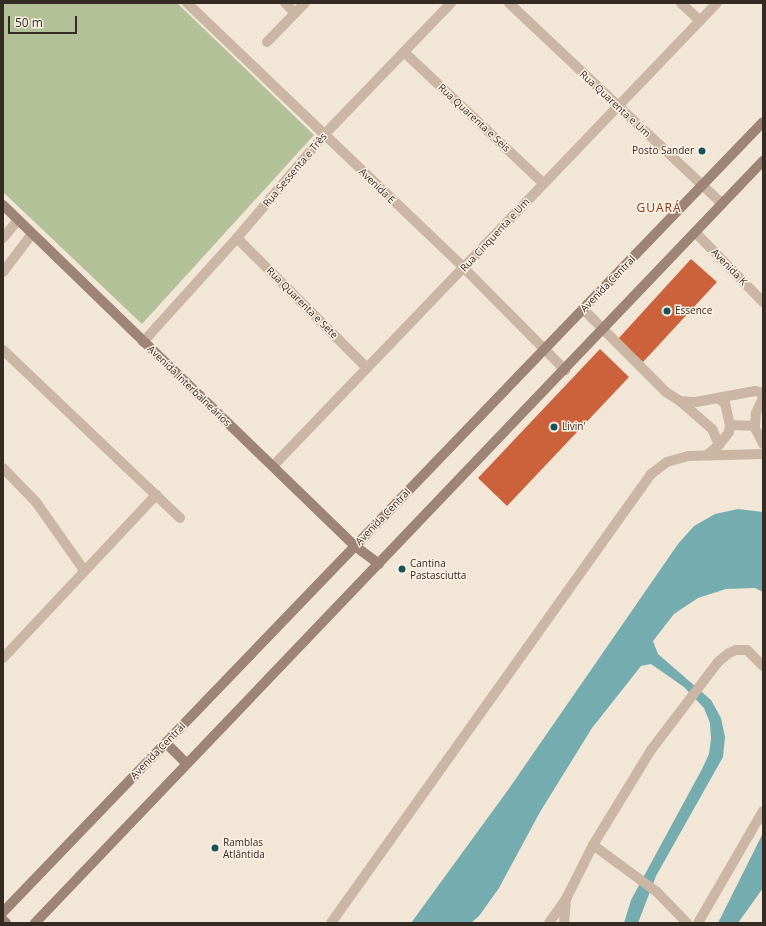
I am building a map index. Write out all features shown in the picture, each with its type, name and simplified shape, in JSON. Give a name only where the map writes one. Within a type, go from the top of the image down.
[{"type":"main road","name":"Avenida Central","points":[[3,912],[763,122]]},
{"type":"main road","points":[[34,923],[565,370],[601,330],[763,161]]},
{"type":"main road","name":"Avenida Interbalneários","points":[[3,205],[355,546],[378,564]]},
{"type":"main road","points":[[166,742],[186,763]]},
{"type":"main road","points":[[3,920],[6,923]]},
{"type":"street","name":"Avenida E","points":[[187,3],[464,268],[565,370]]},
{"type":"street","points":[[285,3],[295,13]]},
{"type":"street","points":[[267,42],[305,3]]},
{"type":"street","name":"Rua Sessenta e Três","points":[[143,342],[237,238],[324,135],[451,3]]},
{"type":"street","name":"Rua Quarenta e Um","points":[[509,3],[722,204]]},
{"type":"street","points":[[681,3],[700,21]]},
{"type":"street","name":"Rua Cinquenta e Um","points":[[273,466],[717,3]]},
{"type":"street","name":"Rua Quarenta e Seis","points":[[404,52],[544,183]]},
{"type":"street","points":[[3,238],[18,220]]},
{"type":"street","name":"Avenida K","points":[[695,232],[763,302]]},
{"type":"street","points":[[3,272],[32,234]]},
{"type":"street","name":"Rua Quarenta e Sete","points":[[237,238],[368,368]]},
{"type":"street","points":[[583,309],[601,330],[666,392],[680,401],[712,429],[719,445]]},
{"type":"street","points":[[3,350],[180,518]]},
{"type":"street","points":[[680,401],[696,402],[755,391],[763,393]]},
{"type":"street","points":[[707,455],[719,445],[729,432],[730,425],[725,403],[717,398]]},
{"type":"street","points":[[763,398],[756,413],[755,426],[763,444]]},
{"type":"street","points":[[730,425],[755,426]]},
{"type":"street","points":[[331,923],[651,474],[667,462],[707,455],[763,454]]},
{"type":"street","points":[[3,468],[36,502],[84,570]]},
{"type":"street","points":[[3,658],[156,495]]},
{"type":"street","points":[[549,923],[566,898],[593,845],[650,750],[718,662],[736,650],[748,650],[763,666]]},
{"type":"street","points":[[698,923],[763,811]]},
{"type":"street","points":[[593,845],[636,875],[657,892],[687,923]]},
{"type":"street","points":[[564,923],[566,898]]},
{"type":"green space","points":[[3,3],[177,3],[314,135],[142,324],[3,192]]},
{"type":"water","points":[[738,509],[763,512],[763,592],[755,588],[726,589],[698,598],[674,614],[653,641],[658,654],[711,700],[721,718],[725,737],[723,757],[656,876],[638,923],[624,923],[631,900],[702,769],[709,754],[711,739],[710,723],[704,708],[684,687],[651,664],[641,666],[592,728],[540,812],[499,888],[479,916],[471,923],[411,923],[508,790],[678,544],[694,526],[715,514]]},
{"type":"water","points":[[763,833],[763,888],[738,923],[718,923]]},
{"type":"building","name":"Essence","points":[[691,259],[717,282],[643,362],[618,339]]},
{"type":"building","name":"Livin'","points":[[600,349],[629,377],[507,506],[478,478]]},
{"type":"place","name":"Posto Sander","points":[[702,151]]},
{"type":"place","name":"Essence","points":[[667,311]]},
{"type":"place","name":"Livin'","points":[[554,427]]},
{"type":"place","name":"Cantina Pastasciutta","points":[[402,569]]},
{"type":"place","name":"Ramblas Atlântida","points":[[215,848]]},
{"type":"district","name":"GUARÁ","points":[[659,208]]}]
